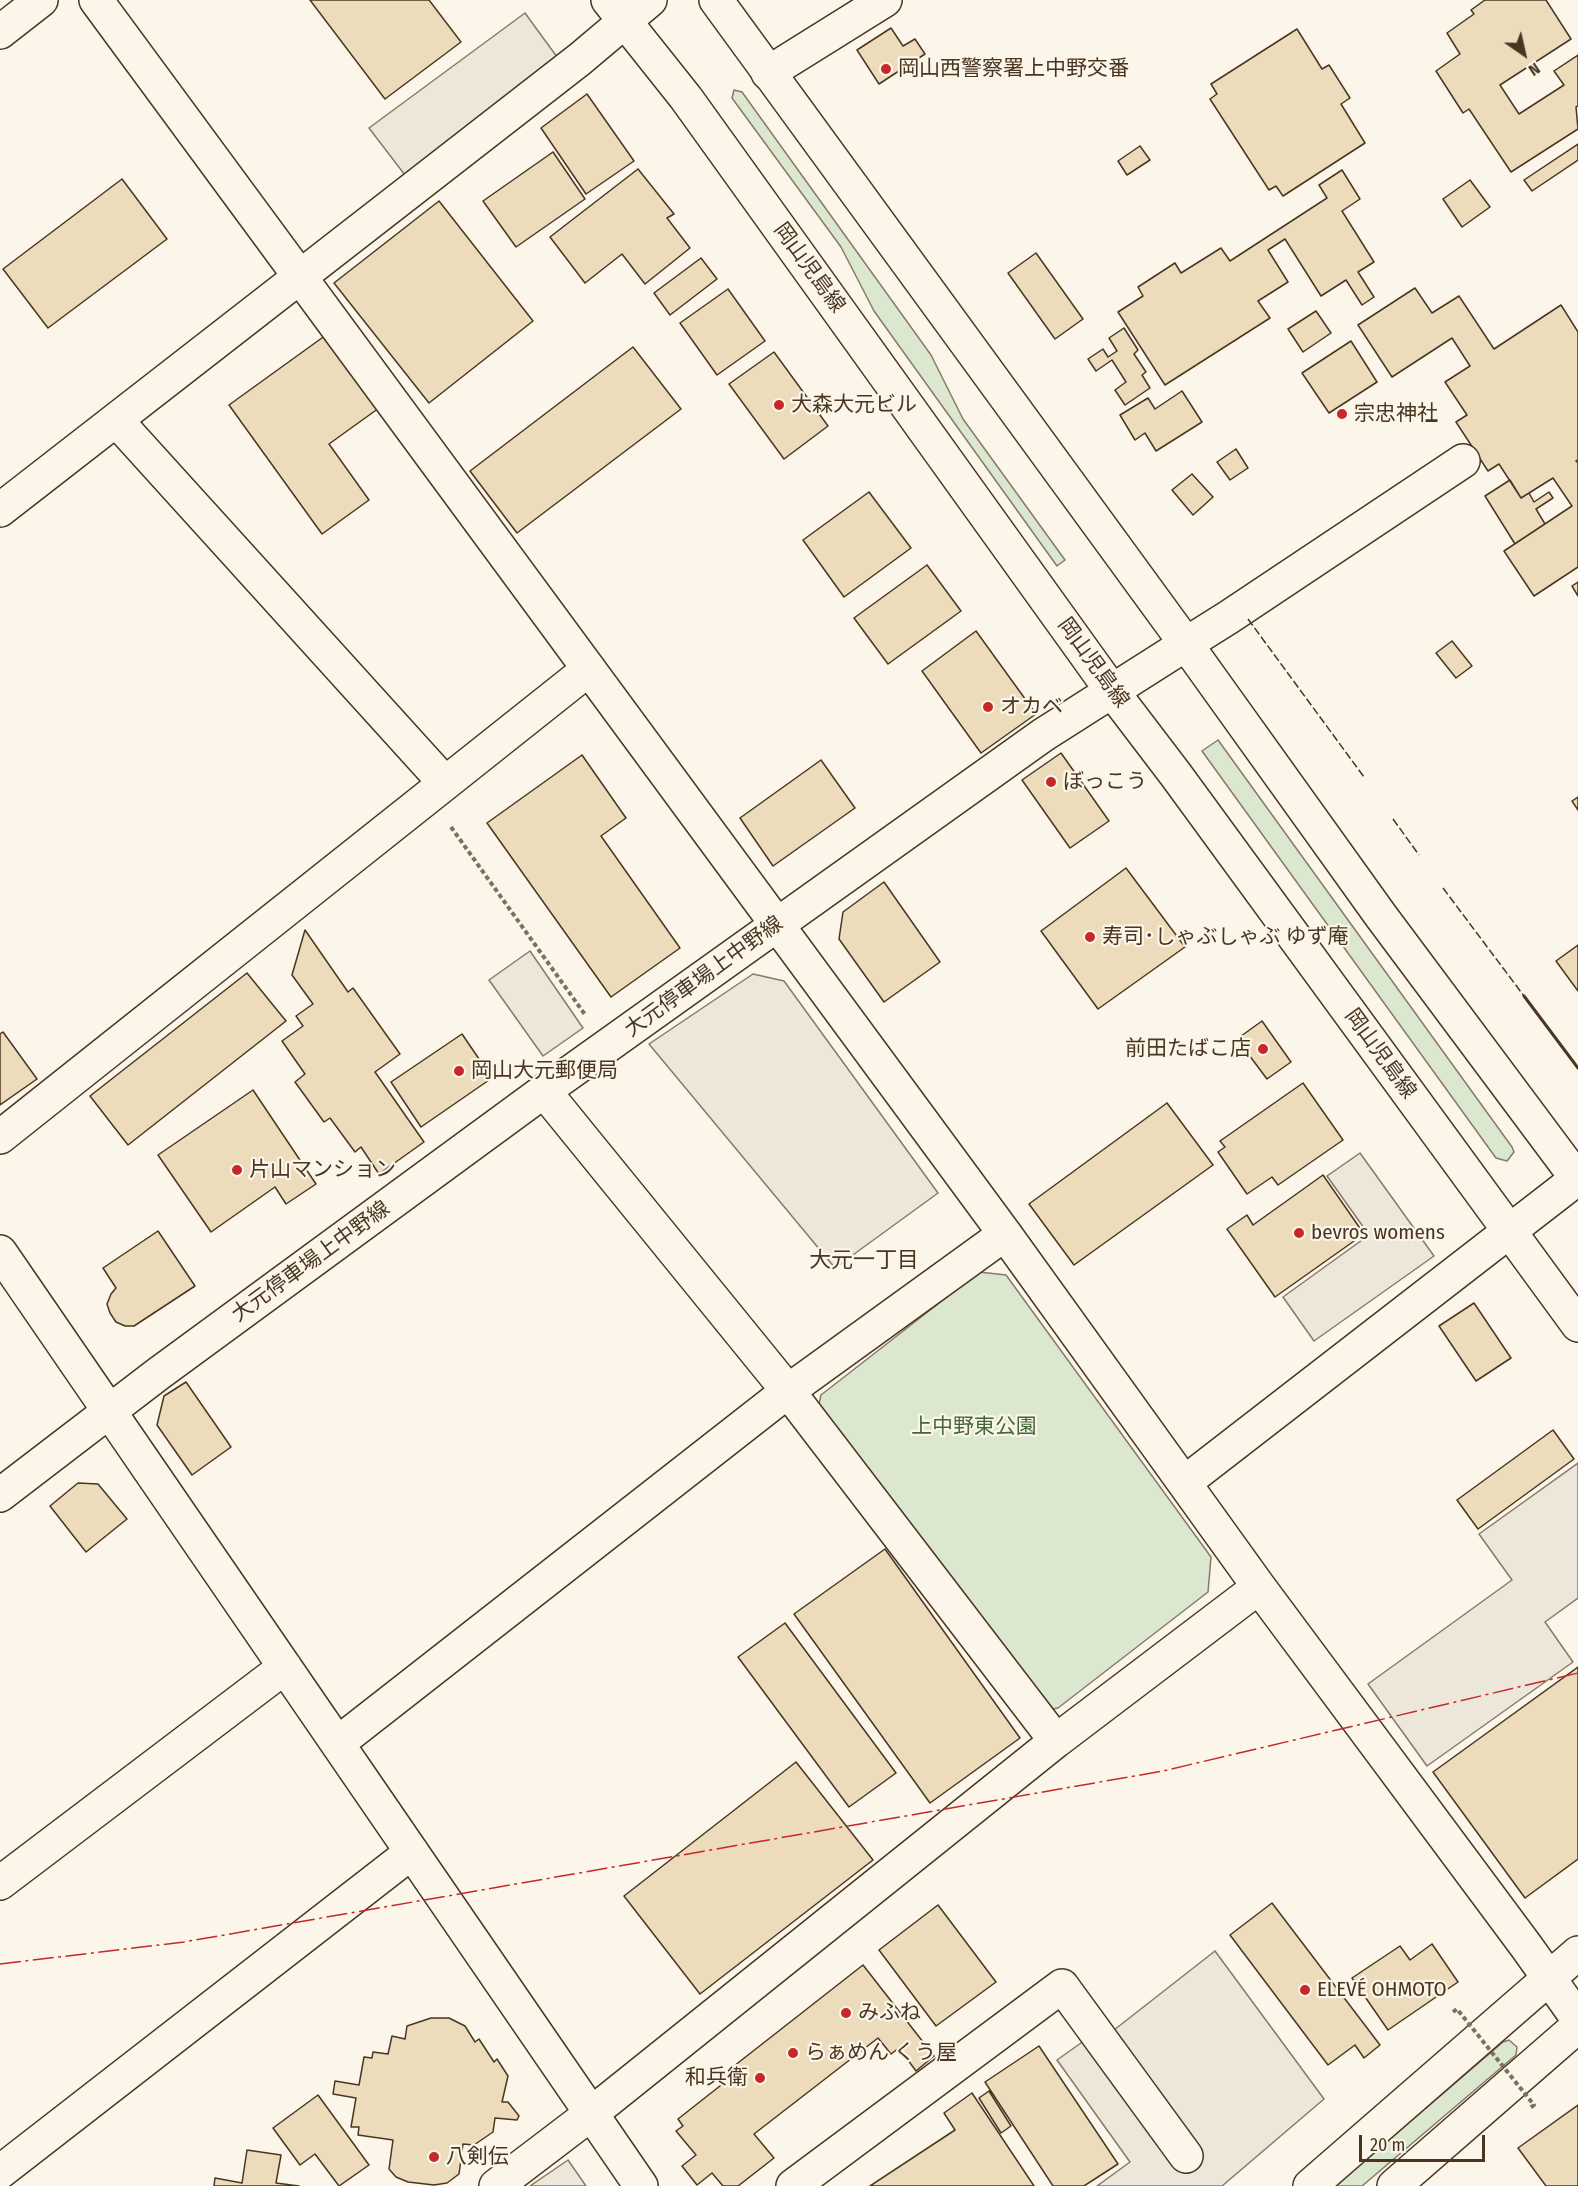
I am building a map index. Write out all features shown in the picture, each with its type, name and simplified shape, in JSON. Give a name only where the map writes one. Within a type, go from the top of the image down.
[{"type":"street","points":[[0,32],[41,0]]},
{"type":"street","points":[[96,0],[778,924],[1259,1587],[1578,2019]]},
{"type":"street","points":[[0,510],[580,59],[616,11],[650,0]]},
{"type":"street","points":[[716,0],[1186,644],[1381,916],[1578,1179],[1184,1483]]},
{"type":"street","points":[[768,73],[885,0]]},
{"type":"street","name":"岡山児島線","points":[[616,11],[693,107],[1112,690],[1578,1325]]},
{"type":"street","points":[[116,420],[437,790]]},
{"type":"street","name":"大元停車場上中野線","points":[[0,1495],[109,1410],[544,1091],[1043,735],[1229,617],[1463,461]]},
{"type":"street","points":[[0,1137],[589,669]]},
{"type":"street","points":[[544,1091],[788,1391],[1056,1741]]},
{"type":"street","points":[[338,1743],[788,1391],[1005,1234]]},
{"type":"street","points":[[0,1251],[641,2186]]},
{"type":"street","points":[[496,2186],[592,2113],[1056,1741],[1259,1587]]},
{"type":"street","points":[[0,1883],[285,1667]]},
{"type":"street","points":[[0,2172],[412,1852]]},
{"type":"street","points":[[1310,2186],[1578,1953]]},
{"type":"street","points":[[793,2186],[1062,1986],[1186,2156]]},
{"type":"street","points":[[1394,2186],[1578,2026]]},
{"type":"path","points":[[437,790],[607,1046]]},
{"type":"path","points":[[1453,2012],[1457,2009],[1534,2105],[1530,2108]]},
{"type":"green space","points":[[734,90],[742,92],[931,355],[963,419],[1065,560],[1057,566],[874,311],[841,247],[732,98]]},
{"type":"green space","points":[[1218,740],[1512,1147],[1514,1152],[1507,1161],[1496,1158],[1202,751]]},
{"type":"green space","name":"上中野東公園","points":[[979,1272],[1006,1275],[1211,1557],[1208,1592],[1058,1708],[1044,1711],[817,1413],[821,1395]]},
{"type":"green space","points":[[1509,2040],[1517,2047],[1516,2055],[1362,2186],[1335,2186],[1503,2042]]},
{"type":"shaded area","points":[[525,13],[560,61],[408,179],[369,128]]},
{"type":"shaded area","points":[[530,951],[583,1028],[543,1056],[489,980]]},
{"type":"shaded area","points":[[753,974],[784,981],[938,1193],[835,1268],[649,1044]]},
{"type":"shaded area","points":[[1360,1153],[1434,1256],[1314,1341],[1283,1297],[1369,1235],[1327,1176]]},
{"type":"shaded area","points":[[1578,1463],[1578,1598],[1545,1622],[1573,1662],[1427,1766],[1368,1684],[1512,1580],[1479,1534]]},
{"type":"shaded area","points":[[1215,1951],[1324,2099],[1222,2186],[1097,2186],[1130,2162],[1057,2060],[1109,2023],[1114,2030]]},
{"type":"shaded area","points":[[568,2160],[586,2186],[530,2186]]},
{"type":"building","points":[[310,0],[429,0],[461,42],[385,99]]},
{"type":"building","points":[[1485,0],[1546,0],[1571,39],[1500,85],[1519,114],[1564,85],[1554,71],[1578,55],[1578,106],[1576,107],[1578,129],[1511,172],[1469,109],[1463,113],[1436,71],[1460,54],[1447,33],[1474,14],[1471,10]]},
{"type":"building","name":"岡山西警察署上中野交番","points":[[891,28],[903,46],[915,39],[925,54],[879,84],[857,50]]},
{"type":"building","points":[[1297,29],[1322,69],[1329,65],[1350,98],[1341,104],[1365,143],[1283,196],[1276,186],[1269,190],[1210,99],[1217,94],[1211,84]]},
{"type":"building","points":[[587,94],[634,161],[586,194],[541,128]]},
{"type":"building","points":[[1578,144],[1578,160],[1532,191],[1524,180]]},
{"type":"building","points":[[1140,146],[1150,160],[1127,175],[1118,161]]},
{"type":"building","points":[[553,152],[585,199],[516,247],[483,201]]},
{"type":"building","points":[[638,169],[674,214],[667,218],[690,248],[645,284],[622,254],[585,283],[550,237]]},
{"type":"building","points":[[1342,170],[1360,199],[1342,211],[1374,262],[1358,272],[1374,297],[1362,305],[1346,280],[1321,296],[1285,239],[1268,250],[1288,282],[1258,301],[1270,318],[1165,385],[1118,312],[1143,296],[1138,287],[1175,263],[1181,273],[1221,248],[1230,261],[1327,198],[1319,185]]},
{"type":"building","points":[[122,179],[167,239],[48,328],[3,269]]},
{"type":"building","points":[[1470,180],[1490,207],[1462,227],[1443,199]]},
{"type":"building","points":[[439,201],[533,321],[429,403],[334,283]]},
{"type":"building","points":[[1036,253],[1083,319],[1055,339],[1008,273]]},
{"type":"building","points":[[701,258],[717,279],[670,315],[654,293]]},
{"type":"building","points":[[1415,288],[1432,313],[1459,296],[1494,349],[1561,305],[1578,332],[1578,460],[1576,461],[1578,463],[1578,567],[1534,596],[1504,551],[1572,506],[1553,478],[1521,498],[1499,464],[1488,471],[1456,422],[1467,415],[1445,382],[1470,366],[1452,338],[1392,377],[1358,325]]},
{"type":"building","points":[[728,289],[765,341],[717,375],[680,323]]},
{"type":"building","points":[[1316,311],[1331,333],[1303,352],[1288,329]]},
{"type":"building","points":[[1124,328],[1138,350],[1134,354],[1146,372],[1142,375],[1150,388],[1125,405],[1115,390],[1126,382],[1112,360],[1096,371],[1088,359],[1103,349],[1108,357],[1117,351],[1109,338]]},
{"type":"building","points":[[326,335],[379,408],[329,444],[369,500],[322,534],[229,405]]},
{"type":"building","points":[[1351,341],[1377,382],[1329,413],[1302,373]]},
{"type":"building","points":[[633,347],[681,409],[517,533],[470,471]]},
{"type":"building","name":"大森大元ビル","points":[[774,352],[828,426],[784,459],[729,384]]},
{"type":"building","points":[[1182,391],[1202,422],[1156,451],[1145,433],[1135,440],[1120,415],[1148,398],[1155,409]]},
{"type":"building","points":[[1236,449],[1248,468],[1230,480],[1217,462]]},
{"type":"building","points":[[1192,474],[1213,497],[1193,515],[1172,490]]},
{"type":"building","points":[[1510,480],[1521,498],[1529,493],[1534,502],[1549,492],[1553,498],[1536,509],[1545,524],[1515,544],[1485,496]]},
{"type":"building","points":[[869,492],[911,548],[844,597],[803,540]]},
{"type":"building","points":[[927,565],[961,611],[888,664],[854,618]]},
{"type":"building","points":[[1578,582],[1578,596],[1572,586]]},
{"type":"building","points":[[976,631],[1036,714],[981,753],[922,671]]},
{"type":"building","points":[[1452,641],[1472,666],[1456,678],[1436,653]]},
{"type":"building","points":[[1061,753],[1109,821],[1070,848],[1022,780]]},
{"type":"building","points":[[582,755],[626,818],[601,836],[680,948],[611,997],[487,823]]},
{"type":"building","points":[[821,760],[855,808],[773,866],[740,818]]},
{"type":"building","points":[[1578,797],[1578,810],[1572,801]]},
{"type":"building","points":[[1126,868],[1185,947],[1098,1009],[1041,931]]},
{"type":"building","points":[[884,882],[940,962],[884,1002],[839,939],[843,912]]},
{"type":"building","points":[[305,930],[348,992],[353,988],[400,1054],[375,1072],[424,1142],[379,1174],[361,1147],[355,1152],[330,1118],[324,1122],[295,1082],[305,1074],[282,1041],[303,1026],[296,1016],[313,1004],[292,975]]},
{"type":"building","points":[[1578,945],[1578,991],[1556,961]]},
{"type":"building","points":[[247,973],[286,1021],[128,1145],[90,1096]]},
{"type":"building","points":[[1262,1021],[1291,1062],[1267,1079],[1237,1039]]},
{"type":"building","points":[[3,1032],[37,1079],[0,1105],[0,1034]]},
{"type":"building","points":[[462,1034],[492,1078],[421,1127],[391,1082]]},
{"type":"building","points":[[1303,1083],[1343,1140],[1278,1185],[1272,1177],[1247,1194],[1218,1152],[1225,1147],[1220,1141]]},
{"type":"building","name":"片山マンション","points":[[253,1090],[316,1184],[286,1204],[275,1187],[211,1232],[158,1155]]},
{"type":"building","points":[[1167,1103],[1213,1165],[1074,1265],[1029,1204]]},
{"type":"building","points":[[1323,1175],[1364,1234],[1275,1297],[1227,1229],[1247,1215],[1253,1225]]},
{"type":"building","points":[[158,1231],[195,1286],[134,1326],[125,1326],[116,1322],[110,1313],[107,1304],[116,1288],[103,1268]]},
{"type":"building","points":[[1474,1303],[1511,1358],[1476,1381],[1439,1326]]},
{"type":"building","points":[[186,1382],[231,1447],[192,1475],[157,1425],[164,1396]]},
{"type":"building","points":[[1553,1430],[1574,1459],[1478,1529],[1457,1500]]},
{"type":"building","points":[[78,1483],[98,1484],[127,1519],[86,1552],[50,1506]]},
{"type":"building","points":[[885,1549],[1020,1738],[930,1803],[794,1614]]},
{"type":"building","points":[[785,1623],[896,1773],[849,1807],[738,1657]]},
{"type":"building","points":[[1578,1667],[1578,1859],[1525,1898],[1433,1772]]},
{"type":"building","points":[[796,1762],[873,1860],[700,1994],[624,1896]]},
{"type":"building","name":"ELEVÉ OHMOTO","points":[[1272,1903],[1380,2045],[1364,2058],[1355,2045],[1328,2065],[1230,1935]]},
{"type":"building","points":[[938,1905],[996,1982],[936,2026],[879,1950]]},
{"type":"building","points":[[1432,1944],[1458,1982],[1388,2030],[1352,1978],[1400,1946],[1410,1960]]},
{"type":"building","points":[[863,1965],[934,2056],[916,2071],[899,2048],[891,2054],[878,2038],[754,2134],[774,2158],[738,2186],[723,2186],[712,2173],[697,2185],[682,2166],[696,2155],[676,2131],[683,2126],[678,2119],[725,2082],[720,2077]]},
{"type":"building","points":[[431,2018],[449,2018],[465,2026],[475,2042],[479,2039],[494,2062],[497,2059],[508,2076],[502,2102],[508,2102],[519,2116],[517,2120],[495,2118],[493,2132],[474,2145],[463,2144],[459,2174],[447,2183],[434,2185],[408,2182],[396,2177],[389,2169],[393,2140],[358,2135],[359,2127],[351,2127],[356,2098],[333,2094],[335,2081],[359,2085],[364,2057],[372,2058],[373,2052],[388,2054],[392,2036],[405,2039],[407,2026]]},
{"type":"building","points":[[1039,2046],[1118,2164],[1084,2186],[1053,2186],[985,2082]]},
{"type":"building","points":[[989,2091],[1011,2126],[1001,2133],[979,2098]]},
{"type":"building","points":[[972,2093],[1034,2186],[870,2186],[955,2130],[944,2113]]},
{"type":"building","points":[[318,2095],[369,2165],[339,2186],[315,2154],[300,2165],[273,2128]]},
{"type":"building","points":[[1578,2105],[1578,2186],[1546,2186],[1518,2148]]},
{"type":"building","points":[[247,2150],[281,2155],[276,2183],[299,2186],[214,2186],[215,2178],[242,2183]]},
{"type":"fence","points":[[1248,619],[1364,777]]},
{"type":"fence","points":[[1393,819],[1419,855]]},
{"type":"fence","points":[[1443,888],[1524,996]]},
{"type":"wall","points":[[1524,996],[1578,1068]]},
{"type":"power","points":[[0,1964],[184,1942],[1163,1771],[1578,1673]]},
{"type":"place","name":"岡山西警察署上中野交番","points":[[886,69]]},
{"type":"place","name":"大森大元ビル","points":[[779,405]]},
{"type":"place","name":"宗忠神社","points":[[1342,414]]},
{"type":"place","name":"オカベ","points":[[988,707]]},
{"type":"place","name":"ぼっこう","points":[[1051,782]]},
{"type":"place","name":"寿司･しゃぶしゃぶ ゆず庵","points":[[1090,937]]},
{"type":"place","name":"前田たばこ店","points":[[1263,1049]]},
{"type":"place","name":"岡山大元郵便局","points":[[459,1071]]},
{"type":"place","name":"片山マンション","points":[[237,1170]]},
{"type":"place","name":"bevros womens","points":[[1299,1233]]},
{"type":"place","name":"ELEVÉ OHMOTO","points":[[1305,1990]]},
{"type":"place","name":"みふね","points":[[846,2013]]},
{"type":"place","name":"らぁめん くう屋","points":[[793,2053]]},
{"type":"place","name":"和兵衛","points":[[760,2078]]},
{"type":"place","name":"八剣伝","points":[[434,2157]]},
{"type":"district","name":"大元一丁目","points":[[864,1261]]}]
